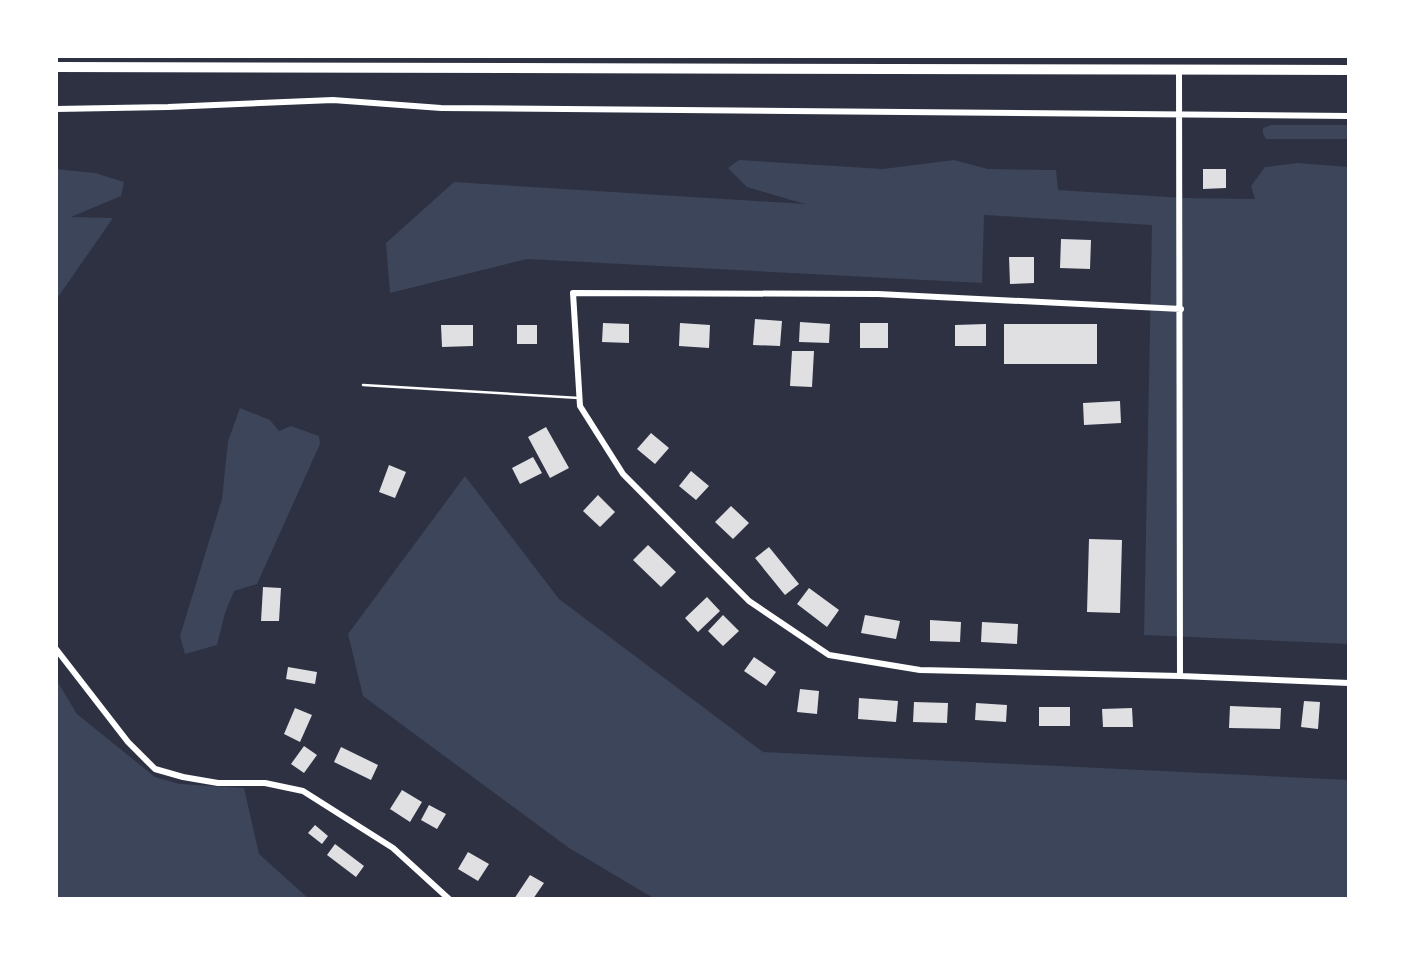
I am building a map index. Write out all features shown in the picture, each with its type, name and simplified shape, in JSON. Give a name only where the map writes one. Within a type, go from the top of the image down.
[{"type":"highway","points":[[56,67],[1179,68],[1349,71]]},
{"type":"street","points":[[1179,68],[1180,676]]},
{"type":"street","points":[[56,109],[333,100],[441,108],[1349,116]]},
{"type":"street","points":[[1181,309],[878,294],[573,293],[580,406],[623,474],[749,601],[829,655],[920,670],[1349,683]]},
{"type":"street","points":[[56,649],[128,742],[155,769],[183,777],[218,782],[265,783],[303,791],[393,848],[449,899]]},
{"type":"lane","points":[[363,385],[579,398]]},
{"type":"shaded area","points":[[1271,125],[1349,125],[1349,139],[1266,139],[1263,128]]},
{"type":"shaded area","points":[[739,160],[883,169],[954,160],[988,169],[1056,170],[1058,190],[1184,198],[1255,199],[1251,186],[1265,167],[1297,163],[1349,167],[1349,644],[1144,635],[1152,225],[984,215],[982,283],[527,259],[390,293],[386,243],[454,182],[805,204],[747,187],[728,168]]},
{"type":"shaded area","points":[[56,169],[95,173],[124,182],[121,196],[71,217],[113,218],[56,300]]},
{"type":"shaded area","points":[[240,408],[270,420],[279,431],[291,426],[319,436],[320,444],[257,584],[234,591],[217,645],[185,654],[180,636],[222,499],[228,441]]},
{"type":"shaded area","points":[[465,476],[559,599],[763,752],[1349,780],[1349,899],[655,899],[569,848],[363,696],[348,634]]},
{"type":"shaded area","points":[[56,679],[77,714],[155,777],[180,784],[244,788],[259,854],[309,899],[56,899]]},
{"type":"building","points":[[1203,169],[1226,169],[1226,188],[1203,189]]},
{"type":"building","points":[[1061,239],[1091,240],[1090,269],[1060,268]]},
{"type":"building","points":[[1009,257],[1034,257],[1034,283],[1010,284]]},
{"type":"building","points":[[755,319],[782,321],[780,346],[753,345]]},
{"type":"building","points":[[800,322],[830,324],[829,343],[799,342]]},
{"type":"building","points":[[603,323],[629,324],[629,343],[602,342]]},
{"type":"building","points":[[680,323],[710,325],[709,348],[679,346]]},
{"type":"building","points":[[860,323],[888,323],[888,348],[860,348]]},
{"type":"building","points":[[986,324],[986,346],[955,346],[955,325]]},
{"type":"building","points":[[1004,324],[1097,324],[1097,364],[1004,364]]},
{"type":"building","points":[[441,325],[473,325],[473,346],[442,347]]},
{"type":"building","points":[[517,325],[537,325],[537,344],[517,344]]},
{"type":"building","points":[[792,351],[814,351],[812,387],[790,386]]},
{"type":"building","points":[[1120,401],[1121,423],[1084,425],[1083,403]]},
{"type":"building","points":[[546,427],[569,468],[550,478],[528,437]]},
{"type":"building","points":[[651,433],[669,448],[655,464],[637,449]]},
{"type":"building","points":[[533,457],[542,473],[520,484],[512,468]]},
{"type":"building","points":[[389,465],[406,472],[395,498],[379,492]]},
{"type":"building","points":[[691,471],[709,486],[696,500],[679,486]]},
{"type":"building","points":[[598,495],[615,512],[600,527],[583,511]]},
{"type":"building","points":[[731,506],[749,523],[733,539],[715,522]]},
{"type":"building","points":[[1089,539],[1122,540],[1120,613],[1087,612]]},
{"type":"building","points":[[648,545],[676,572],[661,587],[633,560]]},
{"type":"building","points":[[769,547],[799,584],[785,595],[755,558]]},
{"type":"building","points":[[263,587],[281,588],[279,621],[261,621]]},
{"type":"building","points":[[809,588],[839,610],[827,627],[797,604]]},
{"type":"building","points":[[707,597],[720,611],[698,632],[685,618]]},
{"type":"building","points":[[723,615],[739,631],[723,646],[708,631]]},
{"type":"building","points":[[865,615],[900,621],[896,639],[861,633]]},
{"type":"building","points":[[930,620],[961,622],[960,642],[930,641]]},
{"type":"building","points":[[982,622],[1018,624],[1017,644],[981,642]]},
{"type":"building","points":[[754,657],[776,672],[766,686],[744,671]]},
{"type":"building","points":[[288,667],[317,672],[315,684],[286,679]]},
{"type":"building","points":[[800,689],[819,691],[817,714],[797,712]]},
{"type":"building","points":[[859,698],[898,701],[896,722],[858,719]]},
{"type":"building","points":[[1304,701],[1320,702],[1318,729],[1301,727]]},
{"type":"building","points":[[914,702],[948,703],[947,723],[913,722]]},
{"type":"building","points":[[976,703],[1007,705],[1006,722],[975,720]]},
{"type":"building","points":[[1230,706],[1281,708],[1280,729],[1229,728]]},
{"type":"building","points":[[1039,707],[1070,707],[1070,726],[1039,726]]},
{"type":"building","points":[[295,708],[312,715],[300,742],[284,734]]},
{"type":"building","points":[[1132,708],[1133,727],[1103,727],[1102,709]]},
{"type":"building","points":[[304,746],[317,755],[304,773],[291,764]]},
{"type":"building","points":[[341,747],[378,765],[371,780],[334,762]]},
{"type":"building","points":[[402,790],[422,802],[410,822],[390,809]]},
{"type":"building","points":[[429,805],[446,814],[437,829],[421,820]]},
{"type":"building","points":[[315,825],[328,836],[322,844],[308,833]]},
{"type":"building","points":[[335,844],[364,866],[356,877],[327,855]]},
{"type":"building","points":[[468,852],[489,864],[478,881],[458,869]]},
{"type":"building","points":[[530,875],[544,883],[533,899],[514,899]]}]
